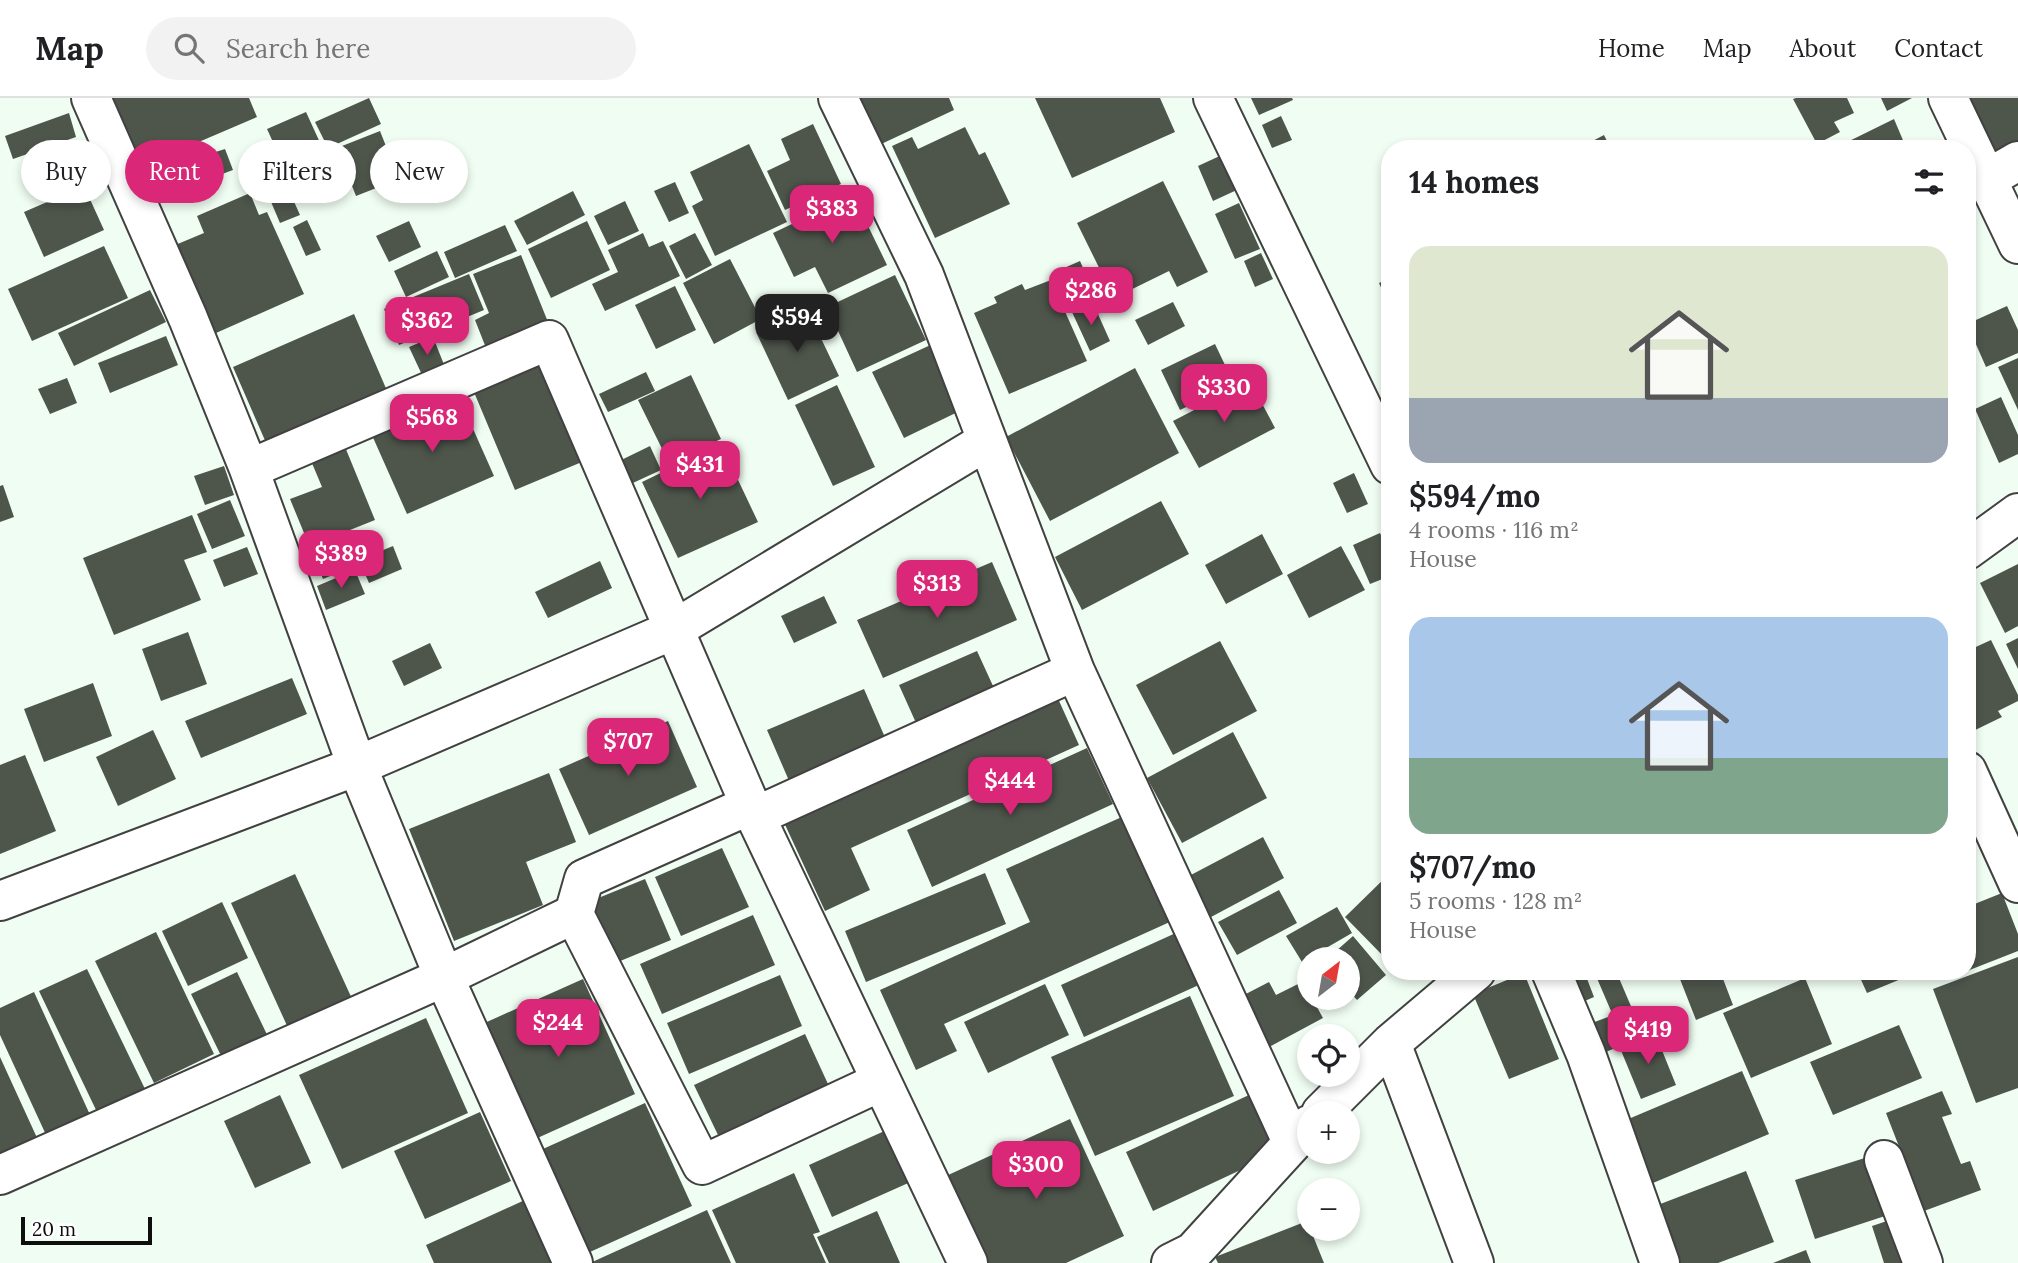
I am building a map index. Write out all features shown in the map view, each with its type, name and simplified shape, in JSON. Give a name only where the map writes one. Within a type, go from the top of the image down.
[{"type":"street","points":[[91,98],[188,318],[249,469],[357,766],[444,977],[573,1263]]},
{"type":"street","points":[[838,98],[924,275],[985,442],[1075,671],[1297,1125]]},
{"type":"street","points":[[1213,98],[1381,447]]},
{"type":"street","points":[[1948,98],[2003,170],[2018,244]]},
{"type":"street","points":[[249,469],[548,340],[753,811],[968,1263]]},
{"type":"street","points":[[0,901],[357,766],[673,630],[985,442]]},
{"type":"street","points":[[1976,543],[2018,513]]},
{"type":"street","points":[[880,1082],[702,1165],[574,914],[584,879],[753,811],[1075,671]]},
{"type":"street","points":[[1976,791],[2018,883]]},
{"type":"street","points":[[0,1175],[444,977],[574,914]]},
{"type":"street","points":[[1333,1101],[1391,1043],[1465,980]]},
{"type":"street","points":[[1555,980],[1586,1054],[1660,1263]]},
{"type":"street","points":[[1391,1043],[1474,1263]]},
{"type":"street","points":[[1187,1259],[1297,1137]]},
{"type":"street","points":[[1884,1160],[1923,1263]]},
{"type":"building","points":[[107,98],[249,98],[257,117],[203,140],[126,140]]},
{"type":"building","points":[[369,98],[381,124],[346,140],[324,140],[315,122]]},
{"type":"building","points":[[855,98],[949,98],[954,110],[877,146]]},
{"type":"building","points":[[1035,98],[1160,98],[1175,132],[1072,178]]},
{"type":"building","points":[[1251,98],[1292,98],[1293,100],[1259,115]]},
{"type":"building","points":[[1847,98],[1854,113],[1834,122],[1840,132],[1825,140],[1815,140],[1793,99]]},
{"type":"building","points":[[1881,98],[1912,98],[1887,111]]},
{"type":"building","points":[[1959,98],[2018,98],[2018,146],[1991,159]]},
{"type":"building","points":[[306,112],[319,140],[272,140],[267,129]]},
{"type":"building","points":[[69,113],[76,137],[67,140],[21,140],[21,156],[13,159],[5,136]]},
{"type":"building","points":[[1281,116],[1292,140],[1272,148],[1262,125]]},
{"type":"building","points":[[1894,119],[1903,140],[1851,140]]},
{"type":"building","points":[[813,124],[841,184],[785,210],[767,171],[790,160],[781,139]]},
{"type":"building","points":[[965,127],[979,155],[985,152],[1010,204],[935,238],[892,146],[912,137],[918,149]]},
{"type":"building","points":[[380,131],[384,140],[370,140],[370,190],[356,196],[356,140]]},
{"type":"building","points":[[749,144],[787,222],[715,256],[692,206],[703,200],[690,172]]},
{"type":"building","points":[[224,149],[233,170],[224,173]]},
{"type":"building","points":[[1224,154],[1239,189],[1213,201],[1198,166]]},
{"type":"building","points":[[1163,181],[1208,272],[1177,287],[1169,271],[1114,298],[1077,223]]},
{"type":"building","points":[[675,182],[689,213],[669,222],[654,191]]},
{"type":"building","points":[[573,191],[585,215],[527,245],[514,221]]},
{"type":"building","points":[[853,195],[887,265],[828,293],[815,267],[794,277],[773,233]]},
{"type":"building","points":[[238,198],[238,203],[254,203],[259,215],[267,212],[304,294],[207,337],[168,248],[204,233],[197,216]]},
{"type":"building","points":[[625,201],[639,231],[608,245],[594,216]]},
{"type":"building","points":[[45,203],[92,203],[104,230],[44,257],[24,212]]},
{"type":"building","points":[[271,203],[295,203],[300,215],[280,223]]},
{"type":"building","points":[[1239,203],[1260,249],[1235,259],[1215,214]]},
{"type":"building","points":[[307,220],[321,250],[306,256],[293,227]]},
{"type":"building","points":[[409,221],[421,247],[389,262],[376,236]]},
{"type":"building","points":[[587,221],[610,270],[551,298],[528,249]]},
{"type":"building","points":[[505,225],[517,251],[455,278],[444,252]]},
{"type":"building","points":[[643,233],[649,247],[663,241],[680,276],[605,311],[592,284],[618,272],[608,250]]},
{"type":"building","points":[[695,233],[712,265],[686,279],[669,246]]},
{"type":"building","points":[[104,246],[128,298],[32,341],[8,289]]},
{"type":"building","points":[[437,251],[449,277],[406,297],[394,271]]},
{"type":"building","points":[[1261,253],[1273,279],[1255,287],[1244,261]]},
{"type":"building","points":[[521,255],[550,327],[488,353],[475,320],[489,313],[473,274]]},
{"type":"building","points":[[730,259],[761,319],[714,344],[683,283]]},
{"type":"building","points":[[1080,261],[1096,297],[1070,308],[1055,272]]},
{"type":"building","points":[[469,274],[484,310],[399,345],[384,309]]},
{"type":"building","points":[[895,275],[926,340],[857,372],[827,307]]},
{"type":"building","points":[[1051,280],[1087,361],[1009,394],[974,313],[997,303],[994,297],[1022,284],[1025,290]]},
{"type":"building","points":[[675,286],[696,330],[656,349],[635,305]]},
{"type":"building","points":[[150,290],[166,322],[74,366],[58,333]]},
{"type":"building","points":[[1173,302],[1185,326],[1148,345],[1135,320]]},
{"type":"building","points":[[1093,303],[1110,341],[1090,351],[1072,312]]},
{"type":"building","points":[[2007,306],[2018,330],[2018,353],[1986,367],[1976,344],[1976,320]]},
{"type":"building","points":[[807,309],[839,376],[788,400],[756,332]]},
{"type":"building","points":[[354,314],[388,393],[267,445],[233,367]]},
{"type":"building","points":[[166,336],[178,365],[110,393],[98,363]]},
{"type":"building","points":[[433,337],[445,367],[423,377],[409,347]]},
{"type":"building","points":[[937,342],[968,407],[904,438],[872,372]]},
{"type":"building","points":[[1215,344],[1234,384],[1180,410],[1161,370]]},
{"type":"building","points":[[545,355],[589,459],[515,490],[471,385]]},
{"type":"building","points":[[2018,358],[2018,410],[1998,367]]},
{"type":"building","points":[[1135,368],[1179,453],[1050,521],[1006,437]]},
{"type":"building","points":[[646,372],[655,391],[608,412],[599,394]]},
{"type":"building","points":[[691,375],[721,439],[669,463],[638,400]]},
{"type":"building","points":[[67,378],[77,403],[50,414],[38,389]]},
{"type":"building","points":[[1250,381],[1275,428],[1199,468],[1173,421]]},
{"type":"building","points":[[837,385],[875,467],[833,486],[795,405]]},
{"type":"building","points":[[458,395],[494,476],[407,514],[371,433]]},
{"type":"building","points":[[2001,397],[2018,435],[2018,454],[1999,463],[1976,409]]},
{"type":"building","points":[[343,442],[375,520],[340,534],[354,566],[323,579],[290,499],[322,487],[309,456]]},
{"type":"building","points":[[721,444],[758,522],[678,558],[642,482]]},
{"type":"building","points":[[650,446],[661,470],[622,488],[611,465]]},
{"type":"building","points":[[224,466],[234,495],[205,505],[194,476]]},
{"type":"building","points":[[1354,473],[1368,504],[1347,513],[1333,483]]},
{"type":"building","points":[[3,485],[14,517],[0,522],[0,486]]},
{"type":"building","points":[[230,500],[245,536],[212,549],[197,514]]},
{"type":"building","points":[[1161,501],[1189,554],[1082,610],[1055,557]]},
{"type":"building","points":[[192,515],[207,552],[184,560],[201,600],[114,635],[83,558]]},
{"type":"building","points":[[1380,533],[1381,580],[1370,584],[1353,545]]},
{"type":"building","points":[[1262,534],[1283,574],[1226,604],[1205,565]]},
{"type":"building","points":[[393,546],[402,569],[369,583],[359,560]]},
{"type":"building","points":[[1341,546],[1365,590],[1309,618],[1287,575]]},
{"type":"building","points":[[247,547],[258,574],[224,587],[213,560]]},
{"type":"building","points":[[600,561],[612,588],[548,618],[535,592]]},
{"type":"building","points":[[992,562],[1017,620],[883,678],[857,620]]},
{"type":"building","points":[[2018,564],[2018,626],[2005,633],[1980,583]]},
{"type":"building","points":[[355,570],[365,594],[326,610],[317,586]]},
{"type":"building","points":[[824,596],[837,623],[794,643],[781,616]]},
{"type":"building","points":[[188,632],[207,684],[161,701],[142,649]]},
{"type":"building","points":[[2018,638],[2018,669],[2006,644]]},
{"type":"building","points":[[1991,640],[2018,695],[2018,701],[1998,711],[2002,717],[1976,730],[1976,647]]},
{"type":"building","points":[[1220,641],[1257,711],[1173,755],[1136,685]]},
{"type":"building","points":[[430,643],[442,668],[404,686],[392,661]]},
{"type":"building","points":[[977,651],[999,699],[921,734],[899,685]]},
{"type":"building","points":[[292,678],[307,714],[201,758],[185,721]]},
{"type":"building","points":[[93,683],[112,736],[44,762],[24,709]]},
{"type":"building","points":[[864,689],[887,742],[790,783],[767,730]]},
{"type":"building","points":[[1055,692],[1079,745],[851,848],[870,890],[825,911],[781,816]]},
{"type":"building","points":[[668,721],[697,787],[589,835],[559,769]]},
{"type":"building","points":[[153,730],[176,779],[118,806],[96,757]]},
{"type":"building","points":[[1233,732],[1267,798],[1182,843],[1147,778]]},
{"type":"building","points":[[1087,748],[1113,804],[932,887],[907,830]]},
{"type":"building","points":[[25,755],[56,831],[0,854],[0,765]]},
{"type":"building","points":[[549,773],[576,842],[526,862],[543,905],[454,941],[409,829]]},
{"type":"building","points":[[1124,816],[1172,921],[944,1024],[957,1051],[916,1070],[880,990],[1030,922],[1006,869]]},
{"type":"building","points":[[1263,837],[1284,878],[1211,917],[1189,876]]},
{"type":"building","points":[[722,848],[749,907],[681,936],[655,877]]},
{"type":"building","points":[[985,873],[1006,924],[866,982],[845,931]]},
{"type":"building","points":[[295,874],[353,1001],[289,1030],[231,903]]},
{"type":"building","points":[[645,879],[671,940],[613,964],[586,903]]},
{"type":"building","points":[[1381,882],[1381,954],[1345,917]]},
{"type":"building","points":[[1279,890],[1297,923],[1237,955],[1218,922]]},
{"type":"building","points":[[2002,893],[2018,934],[2018,951],[1976,967],[1976,903]]},
{"type":"building","points":[[222,902],[248,958],[188,986],[162,931]]},
{"type":"building","points":[[1337,907],[1352,933],[1328,947],[1297,947],[1297,954],[1286,936]]},
{"type":"building","points":[[753,915],[775,965],[662,1014],[640,964]]},
{"type":"building","points":[[156,932],[214,1054],[154,1083],[95,961]]},
{"type":"building","points":[[1178,932],[1201,984],[1084,1037],[1061,985]]},
{"type":"building","points":[[1353,936],[1381,969],[1381,979],[1360,997],[1360,947],[1341,947]]},
{"type":"building","points":[[2018,957],[2018,1088],[1976,1103],[1933,989],[1957,980],[1976,980],[1976,973]]},
{"type":"building","points":[[87,969],[145,1089],[97,1112],[39,991]]},
{"type":"building","points":[[237,972],[272,1045],[226,1066],[191,994]]},
{"type":"building","points":[[780,975],[802,1026],[689,1074],[667,1023]]},
{"type":"building","points":[[583,979],[635,1094],[533,1140],[480,1025]]},
{"type":"building","points":[[1507,980],[1527,980],[1559,1059],[1509,1079],[1473,994]]},
{"type":"building","points":[[1562,980],[1587,980],[1594,997],[1573,1006]]},
{"type":"building","points":[[1598,980],[1620,980],[1633,1011],[1614,1018]]},
{"type":"building","points":[[1680,980],[1723,980],[1733,1005],[1696,1020]]},
{"type":"building","points":[[1806,980],[1832,1044],[1751,1078],[1723,1013]]},
{"type":"building","points":[[1861,980],[1899,980],[1867,993]]},
{"type":"building","points":[[1269,982],[1276,995],[1297,984],[1297,1010],[1319,1010],[1323,1018],[1312,1024],[1297,1024],[1297,1032],[1267,1048],[1240,997]]},
{"type":"building","points":[[1045,984],[1069,1035],[988,1073],[964,1022]]},
{"type":"building","points":[[34,992],[91,1117],[47,1137],[0,1035],[0,1008]]},
{"type":"building","points":[[1190,996],[1234,1096],[1095,1156],[1051,1057]]},
{"type":"building","points":[[1608,1017],[1620,1046],[1594,1057],[1581,1027]]},
{"type":"building","points":[[426,1018],[468,1113],[342,1169],[299,1075]]},
{"type":"building","points":[[1899,1025],[1922,1078],[1833,1115],[1810,1062]]},
{"type":"building","points":[[1655,1033],[1676,1085],[1641,1099],[1620,1048]]},
{"type":"building","points":[[805,1034],[828,1084],[718,1135],[694,1085]]},
{"type":"building","points":[[0,1057],[38,1140],[0,1157]]},
{"type":"building","points":[[1742,1071],[1769,1134],[1653,1183],[1626,1120]]},
{"type":"building","points":[[1942,1091],[1952,1114],[1942,1117],[1961,1164],[1970,1161],[1981,1190],[1924,1211],[1886,1113]]},
{"type":"building","points":[[280,1095],[311,1163],[255,1188],[224,1121]]},
{"type":"building","points":[[1249,1095],[1277,1153],[1153,1211],[1126,1152]]},
{"type":"building","points":[[645,1103],[692,1206],[581,1256],[534,1153]]},
{"type":"building","points":[[480,1112],[511,1181],[425,1219],[394,1151]]},
{"type":"building","points":[[1070,1119],[1124,1236],[1066,1263],[987,1263],[946,1176]]},
{"type":"building","points":[[900,1124],[924,1176],[832,1217],[809,1165]]},
{"type":"building","points":[[1868,1157],[1888,1215],[1815,1239],[1795,1180]]},
{"type":"building","points":[[1746,1171],[1774,1242],[1718,1263],[1672,1263],[1650,1208]]},
{"type":"building","points":[[794,1173],[820,1232],[813,1234],[826,1263],[736,1263],[712,1210]]},
{"type":"building","points":[[527,1199],[555,1263],[434,1263],[426,1245]]},
{"type":"building","points":[[707,1210],[731,1263],[590,1263]]},
{"type":"building","points":[[877,1211],[900,1263],[829,1263],[817,1237]]},
{"type":"building","points":[[1890,1220],[1904,1263],[1884,1263],[1872,1226]]},
{"type":"building","points":[[1297,1225],[1297,1241],[1315,1241],[1324,1263],[1218,1263],[1215,1257]]},
{"type":"building","points":[[1806,1250],[1811,1263],[1773,1263]]}]
